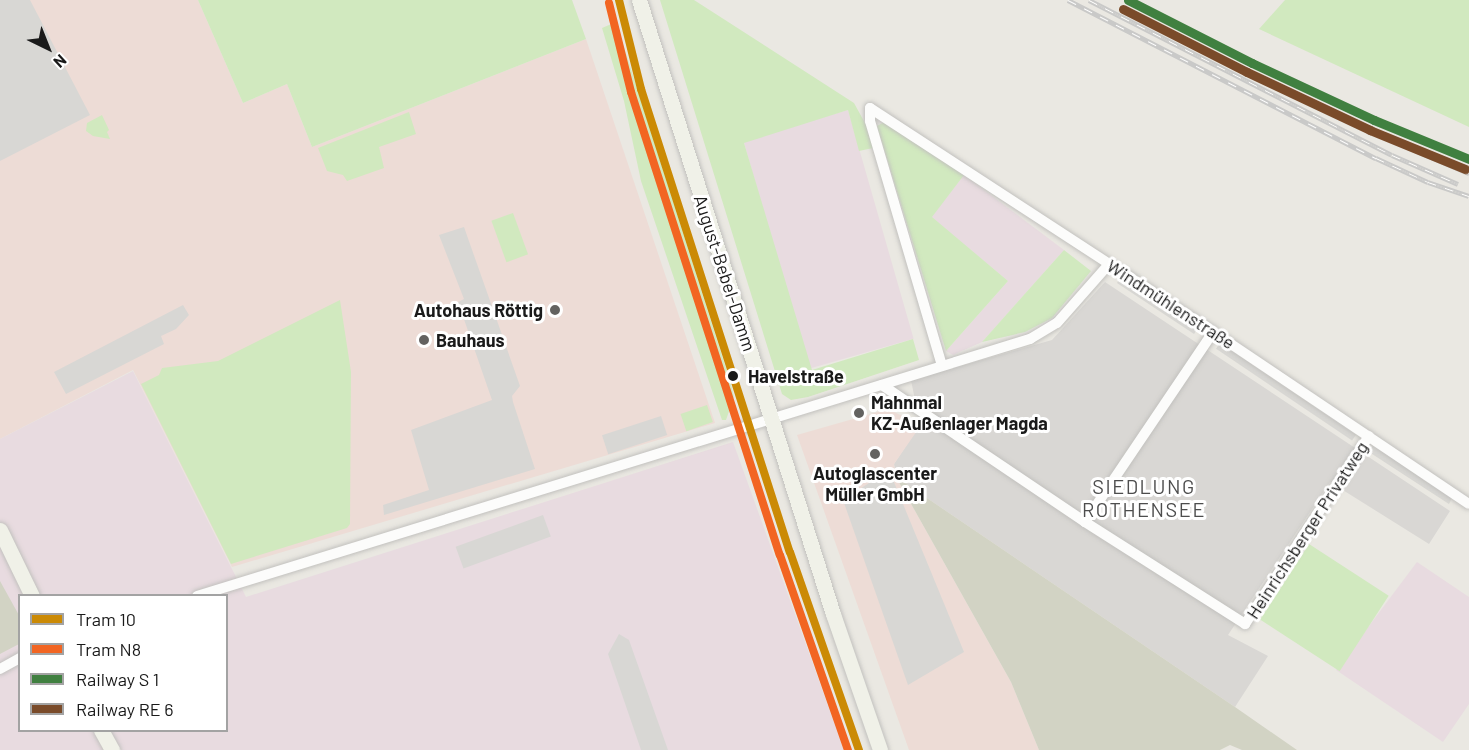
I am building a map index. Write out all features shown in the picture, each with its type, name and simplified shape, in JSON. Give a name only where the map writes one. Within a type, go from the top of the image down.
[{"type":"main road","name":"August-Bebel-Damm","points":[[639,0],[833,614],[880,750]]},
{"type":"main road","points":[[0,530],[31,594]]},
{"type":"main road","points":[[102,732],[112,750]]},
{"type":"street","name":"Windmühlenstraße","points":[[942,366],[870,121],[870,108],[1213,332],[1469,504]]},
{"type":"street","points":[[203,594],[1024,341],[1047,331],[1061,319],[1109,264]]},
{"type":"street","points":[[882,385],[1085,522],[1213,332]]},
{"type":"street","name":"Heinrichsberger Privatweg","points":[[1085,522],[1245,624],[1369,436]]},
{"type":"street","points":[[0,669],[18,659]]},
{"type":"shaded area","points":[[0,0],[198,0],[243,103],[287,84],[312,147],[586,39],[715,423],[232,567],[133,370],[0,439]]},
{"type":"shaded area","points":[[0,0],[30,0],[90,115],[0,161]]},
{"type":"shaded area","points":[[848,110],[914,339],[809,369],[743,140]]},
{"type":"shaded area","points":[[964,175],[1064,250],[982,342],[953,355],[946,351],[1008,281],[931,217]]},
{"type":"shaded area","points":[[464,227],[520,386],[512,396],[513,402],[535,469],[384,515],[383,505],[429,490],[411,430],[492,400],[458,302],[464,299],[439,235]]},
{"type":"shaded area","points":[[1122,276],[1198,328],[1194,334],[1117,283]]},
{"type":"shaded area","points":[[1105,282],[1450,511],[1429,544],[1330,482],[1228,635],[1268,656],[1235,707],[896,477],[894,464],[920,425],[911,380],[1052,340]]},
{"type":"shaded area","points":[[183,305],[189,315],[176,329],[161,336],[164,344],[66,394],[54,372]]},
{"type":"shaded area","points":[[1220,343],[1356,435],[1352,441],[1216,349]]},
{"type":"shaded area","points":[[133,371],[246,597],[733,442],[844,750],[0,750],[0,439]]},
{"type":"shaded area","points":[[888,409],[921,425],[894,464],[896,477],[1011,682],[1039,750],[909,750],[797,435]]},
{"type":"shaded area","points":[[661,416],[667,435],[608,454],[602,435]]},
{"type":"shaded area","points":[[1373,445],[1452,498],[1449,504],[1369,452]]},
{"type":"shaded area","points":[[889,470],[964,652],[908,685],[843,500]]},
{"type":"shaded area","points":[[896,477],[1297,750],[1242,750],[1230,745],[1220,750],[1039,750],[1011,682]]},
{"type":"shaded area","points":[[543,515],[551,537],[463,568],[456,547]]},
{"type":"shaded area","points":[[1417,562],[1469,597],[1469,704],[1443,742],[1336,670]]},
{"type":"shaded area","points":[[0,581],[18,613],[18,645],[0,654]]},
{"type":"shaded area","points":[[619,634],[629,640],[668,750],[641,750],[608,654]]},
{"type":"green space","points":[[198,0],[572,0],[586,39],[312,147],[287,84],[243,103]]},
{"type":"green space","points":[[660,0],[694,0],[854,103],[865,123],[873,148],[859,151],[848,110],[744,143],[812,370],[913,339],[919,360],[808,397],[791,400],[782,394]]},
{"type":"green space","points":[[1285,0],[1469,0],[1469,127],[1259,29]]},
{"type":"green space","points":[[616,22],[730,381],[734,397],[726,420],[722,420],[641,181],[624,101],[602,28]]},
{"type":"green space","points":[[409,112],[416,134],[379,147],[384,168],[347,181],[343,175],[327,171],[318,148]]},
{"type":"green space","points":[[102,115],[109,130],[107,132],[110,139],[93,136],[86,131],[87,123]]},
{"type":"green space","points":[[886,121],[964,175],[932,217],[1008,281],[946,351],[877,126]]},
{"type":"green space","points":[[513,213],[528,254],[506,262],[491,221]]},
{"type":"green space","points":[[1064,250],[1091,271],[1052,318],[1025,332],[982,342]]},
{"type":"green space","points":[[340,300],[351,372],[350,524],[347,528],[231,564],[141,384],[159,375],[162,368],[218,361]]},
{"type":"green space","points":[[707,405],[713,422],[686,431],[681,414]]},
{"type":"green space","points":[[1309,544],[1389,596],[1340,671],[1260,619]]},
{"type":"railway","points":[[1068,0],[1376,158],[1428,182],[1469,196]]},
{"type":"railway","points":[[1089,0],[1392,155],[1458,184]]},
{"type":"railway","points":[[1264,80],[1368,130],[1469,173]]},
{"type":"tram line","name":"10","points":[[619,0],[641,89],[790,552],[859,750]]},
{"type":"tram line","name":"N8","points":[[609,3],[631,92],[780,555],[848,750]]},
{"type":"transit line","points":[[1128,0],[1252,63],[1374,120],[1469,159]]},
{"type":"transit line","points":[[1123,9],[1247,72],[1370,130],[1465,169]]},
{"type":"place","name":"Autohaus Röttig","points":[[555,310]]},
{"type":"place","name":"Bauhaus","points":[[424,340]]},
{"type":"place","name":"Havelstraße","points":[[733,376]]},
{"type":"place","name":"Mahnmal KZ-Außenlager Magda","points":[[859,413]]},
{"type":"place","name":"Autoglascenter Müller GmbH","points":[[875,454]]},
{"type":"district","name":"SIEDLUNG ROTHENSEE","points":[[1144,498]]}]
